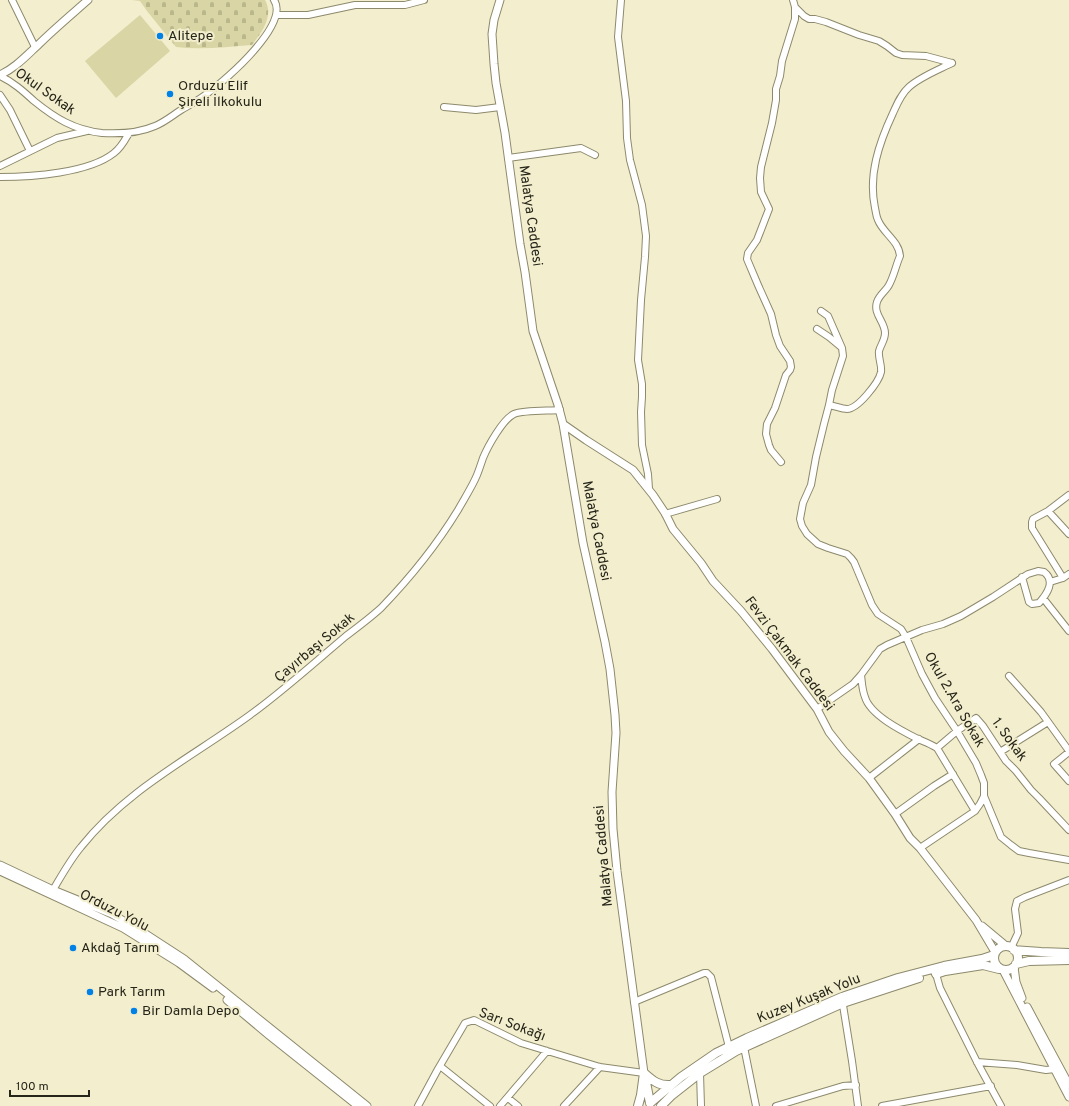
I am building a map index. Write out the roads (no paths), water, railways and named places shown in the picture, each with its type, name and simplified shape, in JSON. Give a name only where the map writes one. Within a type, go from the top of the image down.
[{"type":"main road","points":[[1069,953],[1000,948],[995,954],[994,963],[1001,969],[1010,969],[1029,961],[1069,960]]},
{"type":"main road","points":[[1010,948],[1017,954],[1015,966]]},
{"type":"main road","name":"Kuzey Kuşak Yolu","points":[[652,1105],[672,1085],[697,1065],[729,1047],[898,978],[944,966],[982,959],[995,954]]},
{"type":"main road","name":"Kuzey Kuşak Yolu","points":[[661,1106],[672,1095],[700,1073],[736,1050],[843,1000],[945,971],[983,965],[1001,969]]},
{"type":"main road","points":[[644,1073],[655,1082],[664,1085],[672,1085]]},
{"type":"main road","points":[[644,1073],[652,1105]]},
{"type":"main road","points":[[638,1106],[644,1073]]},
{"type":"main road","points":[[638,1106],[644,1102],[652,1105]]},
{"type":"street","points":[[12,0],[35,47]]},
{"type":"street","points":[[0,75],[9,71],[88,0]]},
{"type":"street","points":[[274,0],[277,15],[308,15],[355,5],[405,5],[424,0]]},
{"type":"street","name":"Malatya Caddesi","points":[[500,0],[494,20],[492,34],[494,64],[533,331],[560,410],[583,543],[610,668],[616,733],[612,792],[613,829],[617,871],[644,1073]]},
{"type":"street","points":[[621,0],[618,37],[626,101],[627,138],[630,160],[642,205],[646,236],[646,257],[638,360],[642,384],[640,412],[642,446],[648,474],[649,489]]},
{"type":"street","points":[[781,462],[768,445],[766,434],[767,424],[775,408],[786,375],[791,367],[790,361],[780,346],[776,335],[772,314],[747,258],[748,253],[757,240],[769,209],[761,192],[761,167],[772,122],[776,100],[776,89],[782,61],[795,19],[794,0]]},
{"type":"street","points":[[795,7],[809,19],[826,22],[879,41],[896,53],[902,55],[926,56],[952,63],[909,87],[900,97],[879,148],[875,163],[873,196],[878,220],[897,245],[900,252],[890,284],[877,301],[876,311],[884,328],[885,334],[879,350],[881,370],[880,377],[872,389],[853,407],[846,409],[829,404]]},
{"type":"street","name":"Okul Sokak","points":[[0,75],[10,80],[48,112],[67,124],[89,131],[103,133],[129,133],[156,126],[209,92],[229,76],[257,47],[270,29],[277,15]]},
{"type":"street","points":[[0,95],[10,110],[30,151]]},
{"type":"street","points":[[444,107],[476,110],[500,107]]},
{"type":"street","points":[[0,166],[57,138],[89,131]]},
{"type":"street","points":[[0,177],[64,171],[96,163],[108,158],[116,152],[129,133]]},
{"type":"street","points":[[508,158],[581,148],[595,155]]},
{"type":"street","points":[[821,311],[828,316],[842,348]]},
{"type":"street","points":[[817,329],[842,348]]},
{"type":"street","name":"Okul 2.Ara Sokak","points":[[842,348],[843,356],[832,390],[811,485],[801,510],[800,519],[802,526],[807,534],[818,544],[847,554],[851,558],[872,605],[878,614],[901,629],[935,698],[976,763],[984,783],[984,796],[1001,837],[1019,851],[1069,860]]},
{"type":"street","name":"Çayırbaşı Sokak","points":[[53,890],[81,847],[106,819],[121,806],[154,779],[272,699],[381,608],[392,597],[421,563],[451,520],[477,476],[483,457],[508,419],[514,414],[519,413],[560,410]]},
{"type":"street","name":"Fevzi Çakmak Caddesi","points":[[563,424],[633,470],[649,489],[673,529],[701,563],[713,582],[757,630],[817,709],[829,732],[869,778],[910,838],[920,848],[976,920]]},
{"type":"street","points":[[1063,578],[1032,528],[1032,522],[1033,518],[1048,511],[1069,495]]},
{"type":"street","points":[[665,514],[717,499]]},
{"type":"street","points":[[1048,511],[1069,534]]},
{"type":"street","points":[[817,709],[853,684],[880,650],[887,645],[961,616],[993,597],[1022,577],[1031,573],[1044,572],[1048,576],[1050,582],[1048,591],[1039,603],[1032,604],[1029,602],[1022,577]]},
{"type":"street","points":[[1050,582],[1063,578],[1069,574]]},
{"type":"street","points":[[1043,598],[1068,627]]},
{"type":"street","points":[[861,675],[864,696],[871,707],[886,721],[937,748],[975,811]]},
{"type":"street","points":[[1009,676],[1031,700],[1069,751],[1054,764],[1069,781]]},
{"type":"street","name":"1. Sokak","points":[[957,731],[976,718],[1006,761],[1021,777],[1030,790],[1069,830]]},
{"type":"street","points":[[1000,752],[1048,722]]},
{"type":"street","points":[[937,748],[957,731]]},
{"type":"street","points":[[869,778],[919,739]]},
{"type":"street","points":[[895,814],[953,774]]},
{"type":"street","points":[[920,848],[975,811],[984,796]]},
{"type":"street","points":[[0,865],[53,890],[112,914],[184,959],[367,1106]]},
{"type":"street","name":"Orduzu Yolu","points":[[0,871],[123,928],[179,963],[358,1106]]},
{"type":"street","points":[[976,920],[1010,948],[1018,933],[1015,909],[1017,901],[1069,880]]},
{"type":"street","points":[[976,920],[995,954]]},
{"type":"street","points":[[1015,966],[1015,978],[1021,994],[1067,1075],[1069,1084]]},
{"type":"street","points":[[1001,969],[1069,1097]]},
{"type":"street","points":[[634,1002],[707,973],[710,977],[729,1047]]},
{"type":"street","points":[[936,974],[940,988],[1001,1106]]},
{"type":"street","points":[[843,1000],[858,1106]]},
{"type":"street","name":"Sarı Sokağı","points":[[418,1106],[465,1023],[474,1020],[521,1044],[600,1067],[644,1073]]},
{"type":"street","points":[[744,1047],[756,1106]]},
{"type":"street","points":[[500,1106],[547,1051]]},
{"type":"street","points":[[977,1062],[1046,1070],[1055,1069]]},
{"type":"street","points":[[440,1066],[490,1106]]},
{"type":"street","points":[[564,1106],[600,1067]]},
{"type":"street","points":[[700,1073],[701,1106]]},
{"type":"street","points":[[776,1106],[843,1086],[856,1085]]},
{"type":"street","points":[[882,1106],[991,1086]]},
{"type":"street","points":[[508,1098],[518,1106]]},
{"type":"place","name":"Alitepe","points":[[160,36]]},
{"type":"place","name":"Orduzu Elif Şireli İlkokulu","points":[[170,94]]},
{"type":"place","name":"Akdağ Tarım","points":[[73,948]]},
{"type":"place","name":"Park Tarım","points":[[90,992]]},
{"type":"place","name":"Bir Damla Depo","points":[[134,1011]]}]
